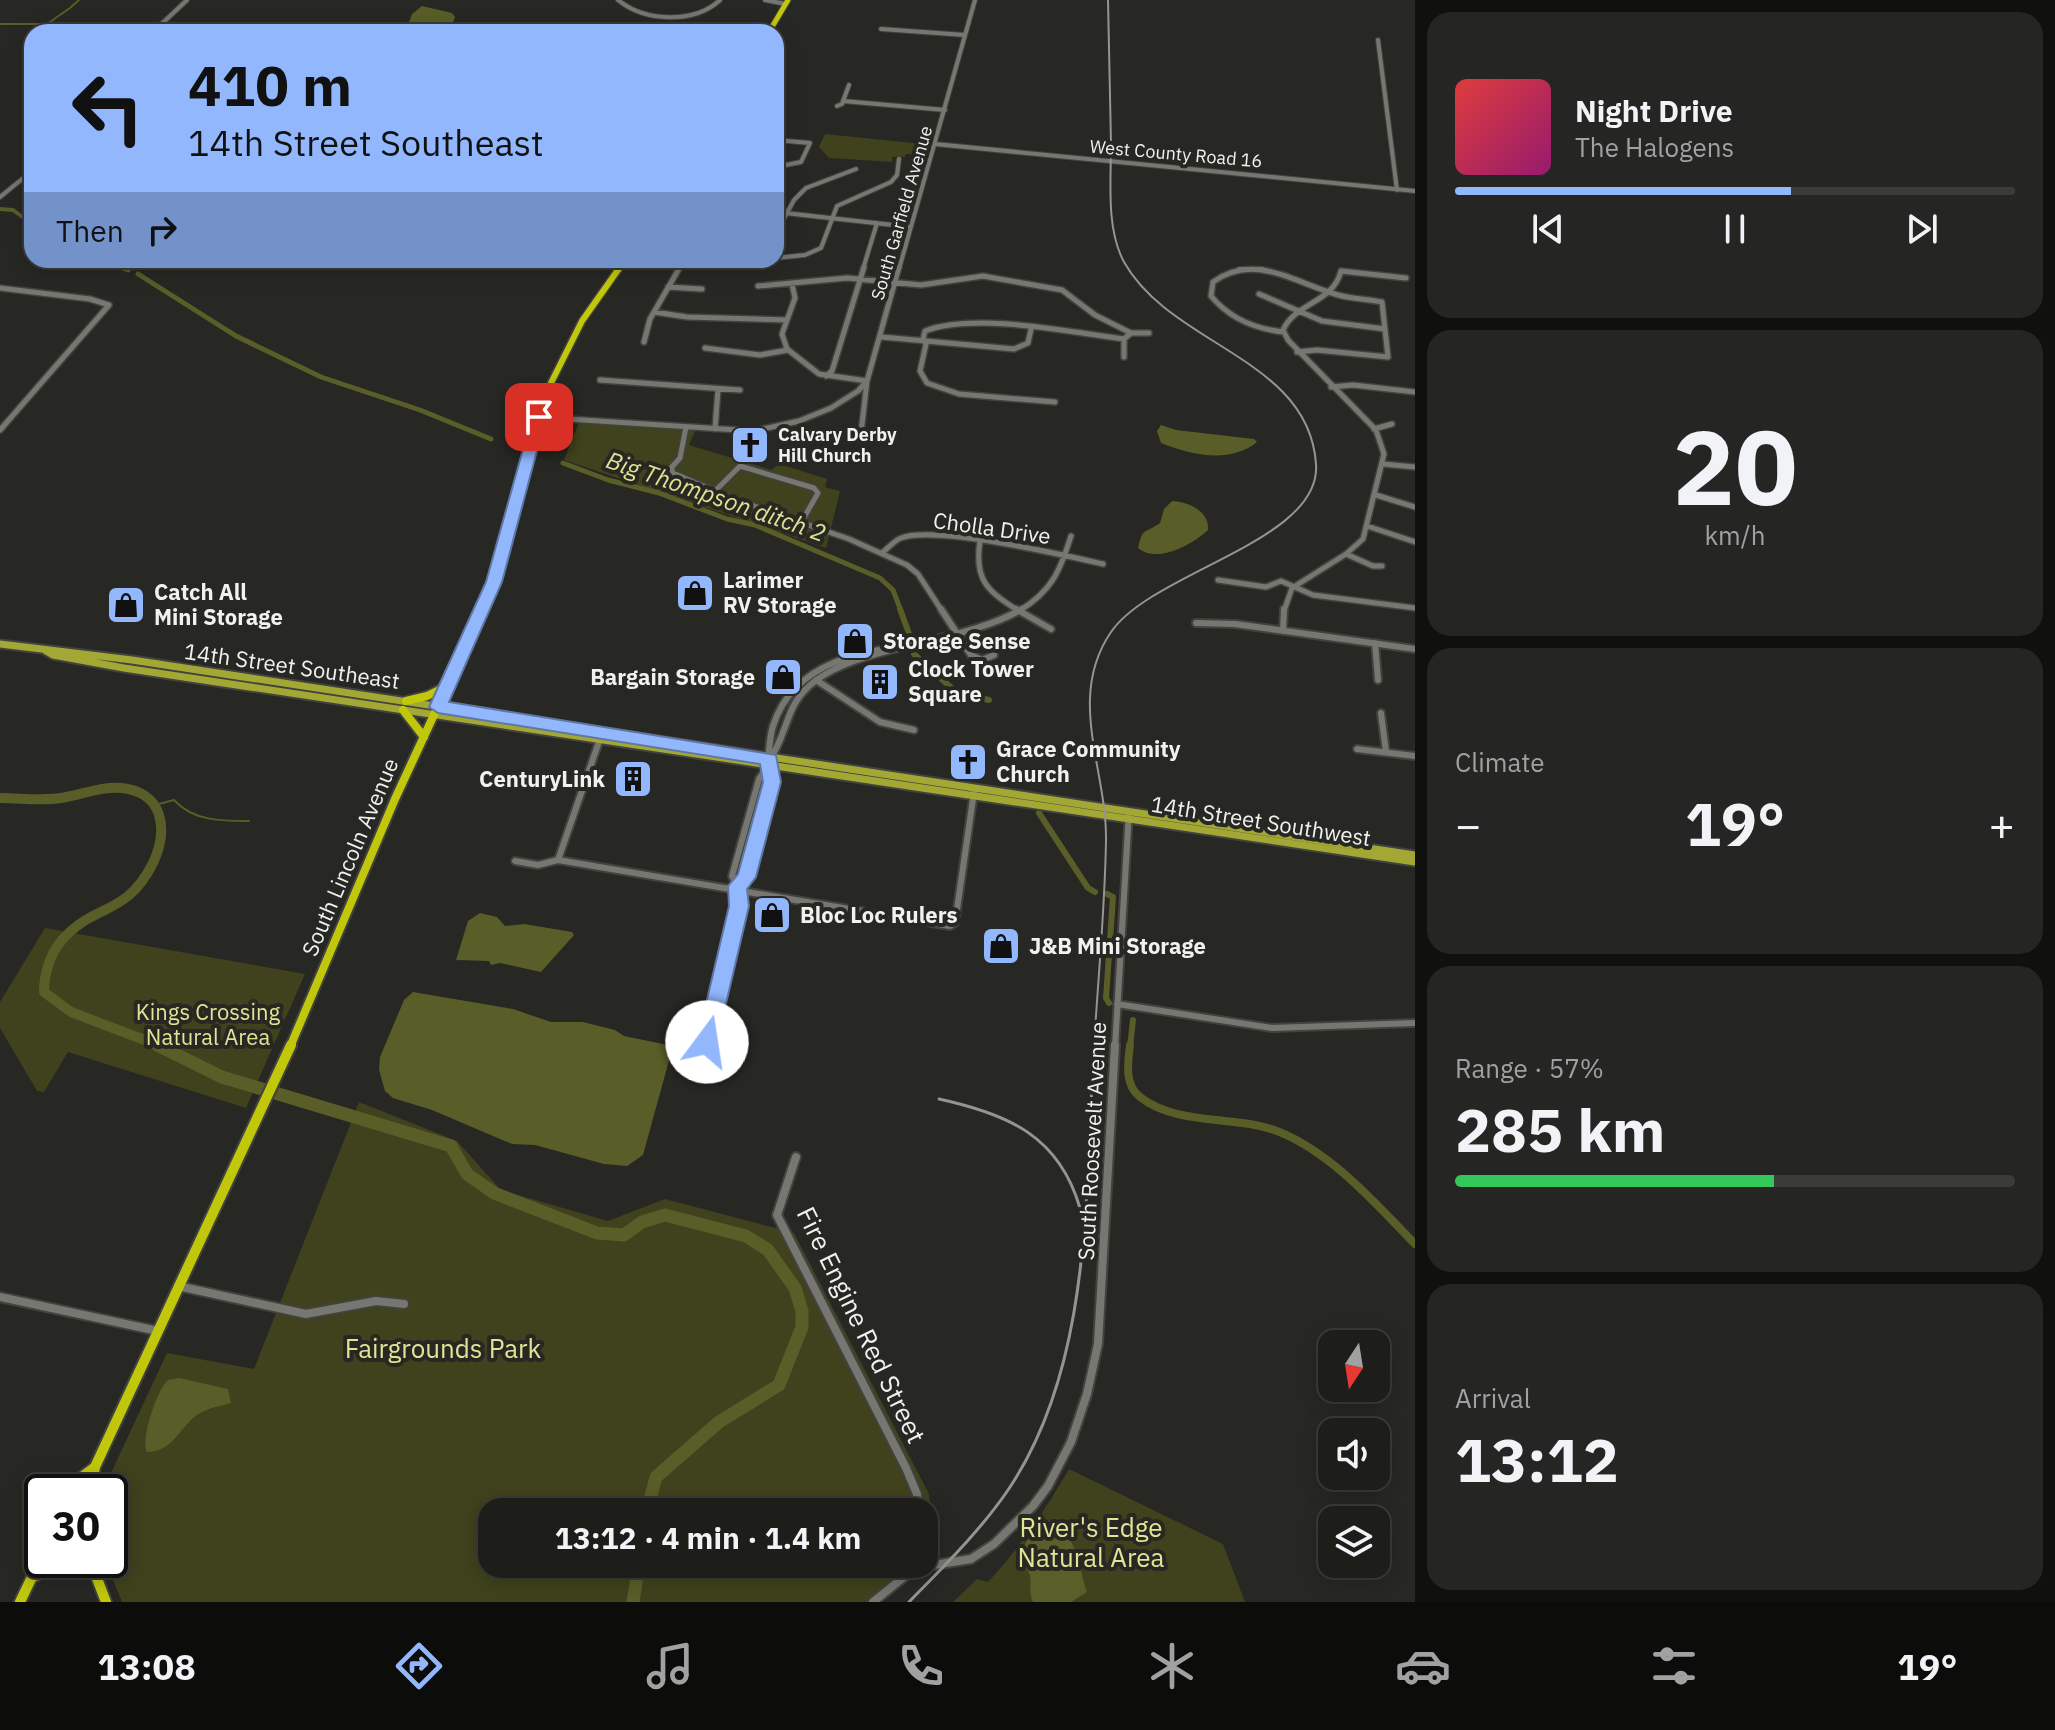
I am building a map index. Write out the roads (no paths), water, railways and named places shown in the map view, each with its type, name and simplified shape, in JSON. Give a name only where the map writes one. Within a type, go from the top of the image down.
[{"type":"highway","points":[[774,24],[787,2]]},
{"type":"highway","name":"South Lincoln Avenue","points":[[94,1474],[278,1075],[377,840],[494,582],[539,417],[569,344],[620,268]]},
{"type":"highway","points":[[424,737],[405,705],[448,685]]},
{"type":"highway","name":"South Lincoln Avenue","points":[[86,1474],[95,1467]]},
{"type":"highway","points":[[96,1578],[106,1602]]},
{"type":"highway","points":[[20,1602],[31,1579]]},
{"type":"main road","name":"14th Street Southeast","points":[[0,644],[46,651],[59,649],[196,669],[769,765]]},
{"type":"main road","name":"14th Street Southeast","points":[[46,651],[53,655],[124,668],[405,705]]},
{"type":"main road","points":[[82,660],[88,657],[119,662],[127,659]]},
{"type":"main road","points":[[124,668],[144,665],[196,669]]},
{"type":"main road","name":"14th Street Southwest","points":[[769,765],[1415,855]]},
{"type":"main road","name":"14th Street Southwest","points":[[1129,816],[1415,862]]},
{"type":"street","points":[[162,24],[187,0]]},
{"type":"street","points":[[619,1],[641,12],[684,17],[712,10],[720,0]]},
{"type":"street","points":[[765,0],[787,2]]},
{"type":"street","name":"South Garfield Avenue","points":[[861,433],[867,381],[882,337],[975,0]]},
{"type":"street","points":[[881,29],[965,35]]},
{"type":"street","points":[[1378,40],[1397,190]]},
{"type":"street","points":[[837,106],[843,101],[849,85]]},
{"type":"street","points":[[843,101],[945,110]]},
{"type":"street","points":[[784,141],[810,143],[801,162],[784,165]]},
{"type":"street","name":"West County Road 16","points":[[935,144],[1415,191]]},
{"type":"street","points":[[784,257],[805,255],[821,248],[832,218],[842,202],[891,182],[897,175],[899,159]]},
{"type":"street","points":[[784,226],[796,197],[808,187],[856,169]]},
{"type":"street","points":[[0,197],[24,178]]},
{"type":"street","points":[[784,213],[911,227]]},
{"type":"street","points":[[826,376],[832,371],[877,223]]},
{"type":"street","points":[[644,342],[654,312],[679,268]]},
{"type":"street","points":[[1284,332],[1254,327],[1225,311],[1211,296],[1213,282],[1225,273],[1255,269],[1279,272],[1333,293],[1381,301],[1387,357],[1321,350],[1297,352]]},
{"type":"street","points":[[1283,631],[1284,605],[1292,588],[1346,554],[1363,539],[1383,464],[1383,448],[1374,429],[1297,352],[1284,332],[1287,319],[1295,310],[1333,293],[1341,271],[1406,278]]},
{"type":"street","points":[[758,286],[860,279],[921,285],[983,276],[1057,289],[1072,295],[1095,315],[1131,333],[1149,333]]},
{"type":"street","points":[[521,416],[754,431],[784,425],[849,399],[861,391],[867,381],[826,376],[813,371],[788,350],[782,337],[795,294],[792,284]]},
{"type":"street","points":[[668,287],[702,289]]},
{"type":"street","points":[[0,288],[90,299],[109,305],[0,430]]},
{"type":"street","points":[[1259,294],[1322,321],[1385,329]]},
{"type":"street","points":[[654,312],[687,317],[787,320]]},
{"type":"street","points":[[923,339],[928,328],[956,322],[1124,339],[1131,333]]},
{"type":"street","points":[[882,337],[1014,349],[1028,343],[1031,329]]},
{"type":"street","points":[[923,339],[926,344],[920,374],[922,380],[938,390],[1055,402]]},
{"type":"street","points":[[1124,339],[1124,357]]},
{"type":"street","points":[[705,348],[760,355],[788,350]]},
{"type":"street","points":[[600,380],[740,390]]},
{"type":"street","points":[[1331,387],[1353,385],[1415,392]]},
{"type":"street","points":[[715,429],[718,390]]},
{"type":"street","points":[[1374,429],[1392,424]]},
{"type":"street","points":[[686,427],[680,458],[672,471],[715,491],[832,532],[907,565],[918,574],[958,637],[978,660],[994,655]]},
{"type":"street","points":[[1383,464],[1415,467]]},
{"type":"street","points":[[715,491],[740,466],[814,488],[818,493],[802,521]]},
{"type":"street","points":[[1376,495],[1415,507]]},
{"type":"street","points":[[1367,526],[1415,542]]},
{"type":"street","name":"Cholla Drive","points":[[882,553],[897,540],[912,535],[980,541],[1103,564]]},
{"type":"street","points":[[707,1042],[739,906],[732,876],[759,779],[778,751],[791,707],[816,680],[848,664],[958,637],[983,629],[1021,609],[1046,588],[1066,556],[1071,536]]},
{"type":"street","points":[[980,541],[977,565],[982,579],[993,592],[1051,629]]},
{"type":"street","points":[[1346,554],[1373,566],[1382,566]]},
{"type":"street","points":[[1218,580],[1263,587],[1281,581],[1313,595],[1415,608]]},
{"type":"street","points":[[1196,623],[1225,623],[1415,649]]},
{"type":"street","points":[[1375,643],[1378,680]]},
{"type":"street","points":[[737,889],[747,877],[772,782],[767,749],[785,697],[806,676],[849,656],[925,644]]},
{"type":"street","points":[[816,680],[880,722],[914,730]]},
{"type":"street","points":[[1381,713],[1386,752]]},
{"type":"street","points":[[558,860],[601,736]]},
{"type":"street","points":[[1357,749],[1415,756]]},
{"type":"street","points":[[515,861],[538,865],[558,860],[953,925],[974,793]]},
{"type":"street","name":"South Roosevelt Avenue","points":[[938,1564],[960,1562],[982,1553],[1032,1509],[1060,1466],[1087,1401],[1098,1344],[1129,816]]},
{"type":"street","points":[[1117,1004],[1272,1028],[1415,1023]]},
{"type":"street","name":"Fire Engine Red Street","points":[[796,1157],[777,1215],[906,1468],[917,1498]]},
{"type":"street","points":[[178,1286],[306,1314],[327,1312],[368,1299],[404,1304]]},
{"type":"street","points":[[0,1297],[158,1331]]},
{"type":"street","points":[[873,1602],[902,1578]]},
{"type":"waterway","points":[[71,7],[79,0]]},
{"type":"waterway","points":[[0,24],[47,24],[70,8]]},
{"type":"waterway","name":"Big Thompson ditch 2","points":[[0,209],[13,210],[24,218]]},
{"type":"waterway","name":"Big Thompson ditch 2","points":[[123,268],[128,270]]},
{"type":"waterway","name":"Big Thompson ditch 2","points":[[138,274],[236,336],[321,377],[420,410],[491,439]]},
{"type":"waterway","name":"Big Thompson ditch 2","points":[[563,463],[608,480],[659,493],[727,519],[755,525],[880,578],[893,590],[901,611]]},
{"type":"waterway","name":"Big Thompson ditch 2","points":[[900,609],[911,639]]},
{"type":"waterway","name":"Big Thompson ditch 2","points":[[914,654],[956,692],[989,700]]},
{"type":"waterway","points":[[0,798],[53,799],[122,788],[140,793],[154,804],[161,833],[153,863],[132,893],[74,928],[62,940],[48,964],[44,992],[71,1012],[163,1047]]},
{"type":"waterway","points":[[155,805],[174,800],[199,816],[249,821]]},
{"type":"waterway","name":"Big Thompson ditch 2","points":[[1039,813],[1088,888],[1095,892]]},
{"type":"waterway","name":"Big Thompson ditch 2","points":[[1107,894],[1113,897],[1106,998],[1109,1003]]},
{"type":"waterway","name":"Big Thompson ditch 2","points":[[1130,1047],[1133,1020]]},
{"type":"waterway","points":[[157,1045],[222,1077],[451,1146],[467,1174],[494,1193],[597,1233],[624,1235],[642,1222],[665,1215],[746,1236],[768,1250],[795,1288],[802,1311],[802,1327],[779,1385],[719,1422],[656,1477],[651,1498]]},
{"type":"waterway","name":"Big Thompson ditch 2","points":[[1130,1045],[1129,1080],[1140,1097],[1171,1112],[1261,1126],[1297,1140],[1334,1165],[1415,1244]]},
{"type":"waterway","points":[[633,1602],[637,1578]]},
{"type":"railway","points":[[1094,1047],[1106,840],[1090,708],[1091,682],[1098,657],[1111,632],[1132,610],[1265,535],[1292,514],[1311,491],[1316,464],[1308,428],[1290,400],[1265,376],[1173,314],[1145,290],[1118,249],[1111,204],[1108,0]]},
{"type":"railway","points":[[909,1602],[972,1536],[1006,1493],[1034,1444],[1055,1391],[1070,1335],[1079,1277],[1094,1045]]},
{"type":"railway","points":[[939,1099],[987,1112],[1028,1132],[1059,1163],[1071,1183],[1080,1208]]},
{"type":"place","name":"Calvary Derby Hill Church","points":[[750,445]]},
{"type":"place","name":"Larimer RV Storage","points":[[695,593]]},
{"type":"place","name":"Catch All Mini Storage","points":[[126,605]]},
{"type":"place","name":"Storage Sense","points":[[855,641]]},
{"type":"place","name":"Bargain Storage","points":[[783,677]]},
{"type":"place","name":"Clock Tower Square","points":[[880,682]]},
{"type":"place","name":"Grace Community Church","points":[[968,762]]},
{"type":"place","name":"CenturyLink","points":[[633,779]]},
{"type":"place","name":"Bloc Loc Rulers","points":[[772,915]]},
{"type":"place","name":"J&B Mini Storage","points":[[1001,946]]},
{"type":"park label","name":"Kings Crossing Natural Area","points":[[208,1024]]},
{"type":"park label","name":"Fairgrounds Park","points":[[443,1349]]},
{"type":"park label","name":"River's Edge Natural Area","points":[[1091,1543]]}]
